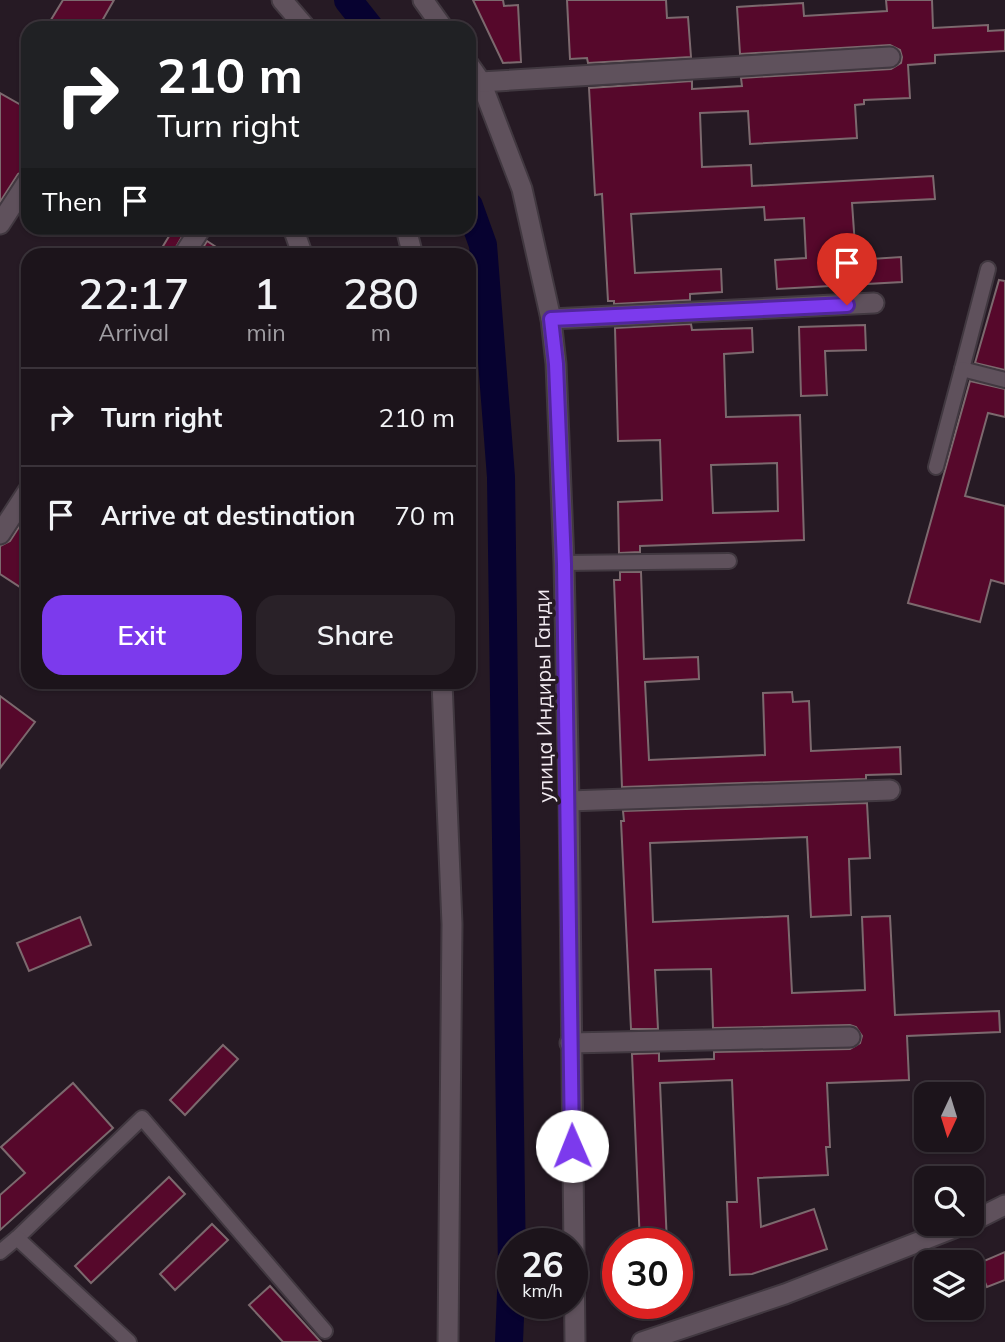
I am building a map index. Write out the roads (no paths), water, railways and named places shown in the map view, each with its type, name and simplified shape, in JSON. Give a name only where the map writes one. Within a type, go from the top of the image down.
[{"type":"street","points":[[282,0],[300,21]]},
{"type":"street","points":[[423,0],[438,21]]},
{"type":"street","points":[[481,82],[890,57]]},
{"type":"street","name":"улица Индиры Ганди","points":[[476,75],[522,189],[551,319],[556,364],[569,801],[575,1342]]},
{"type":"street","points":[[0,224],[21,192]]},
{"type":"street","points":[[551,319],[874,303]]},
{"type":"street","points":[[0,534],[21,502]]},
{"type":"street","points":[[442,689],[452,924],[448,1342]]},
{"type":"street","points":[[569,801],[890,790]]},
{"type":"street","points":[[570,1043],[850,1037]]},
{"type":"street","points":[[984,1215],[1005,1205]]},
{"type":"street","points":[[642,1342],[785,1294],[933,1236]]},
{"type":"lane","points":[[936,467],[988,270]]},
{"type":"lane","points":[[962,369],[1005,380]]},
{"type":"lane","points":[[564,564],[729,561]]},
{"type":"lane","points":[[0,1252],[142,1118],[325,1331]]},
{"type":"lane","points":[[17,1238],[129,1342]]},
{"type":"waterway","points":[[348,0],[364,21]]},
{"type":"waterway","points":[[476,226],[483,245],[501,477],[512,1269],[509,1342]]}]
